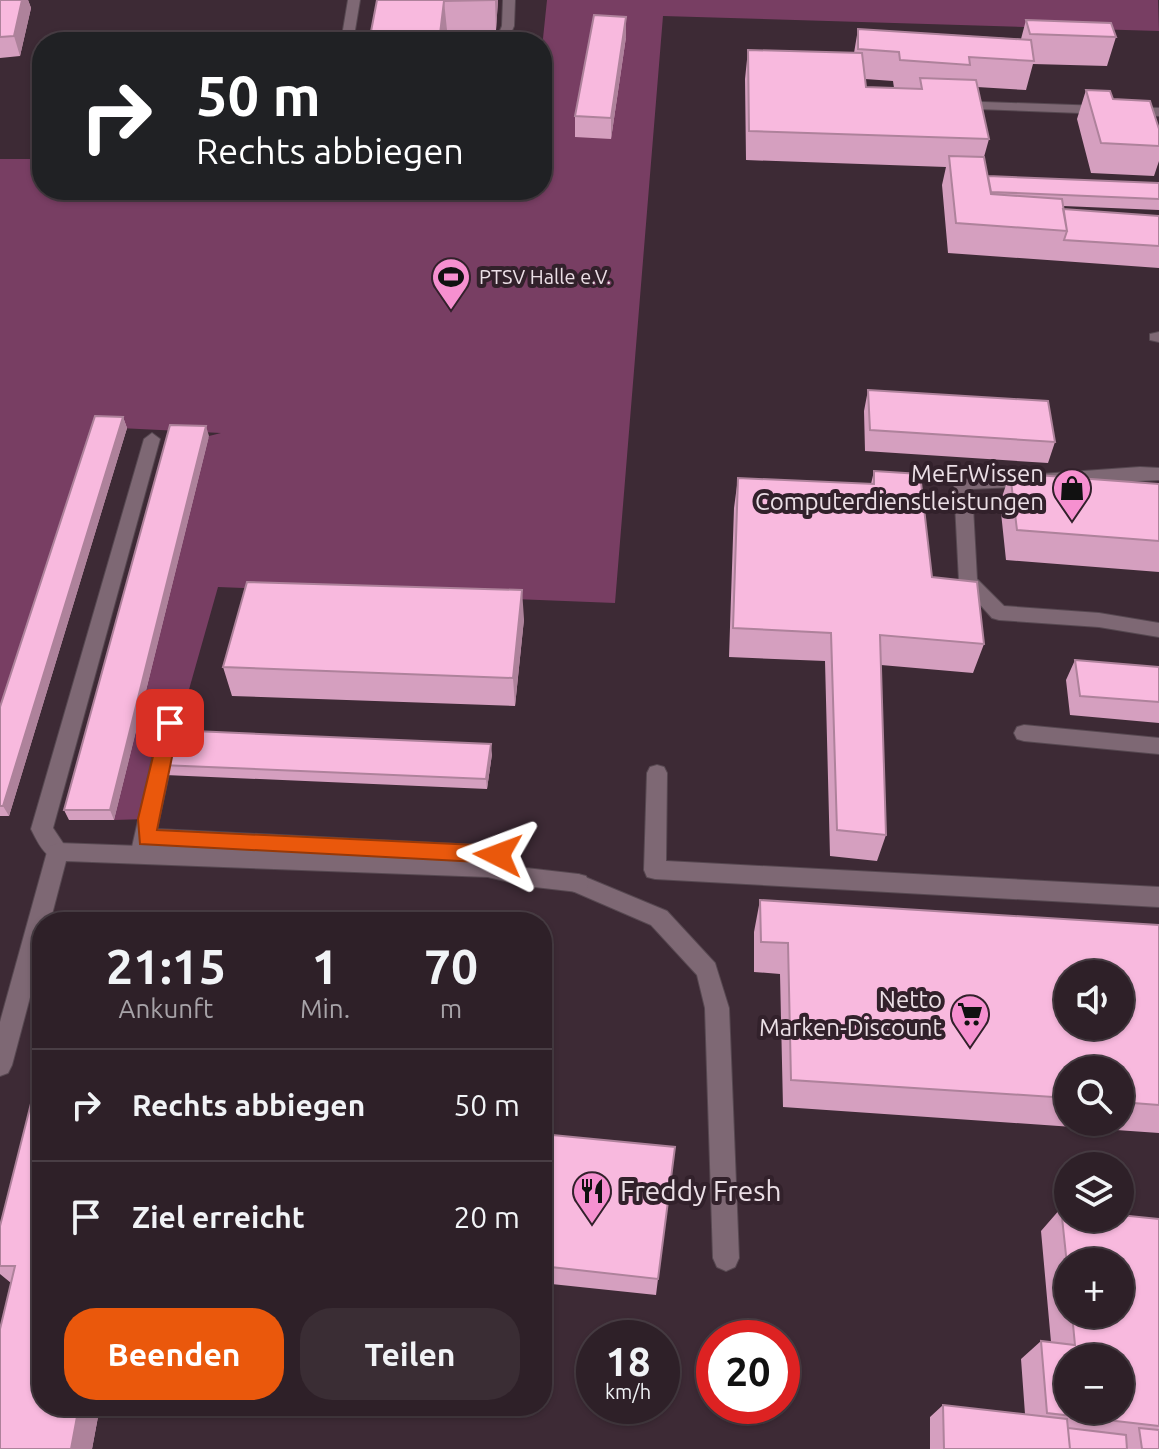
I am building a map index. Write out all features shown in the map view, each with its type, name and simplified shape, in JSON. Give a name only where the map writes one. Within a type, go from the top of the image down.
[{"type":"street","points":[[349,32],[354,0]]},
{"type":"street","points":[[505,32],[509,0]]},
{"type":"street","points":[[943,104],[1159,112]]},
{"type":"street","points":[[58,852],[42,829],[152,439]]},
{"type":"street","points":[[1159,474],[963,484],[968,581],[999,613],[1099,620],[1159,630]]},
{"type":"street","points":[[144,847],[147,819],[170,723]]},
{"type":"street","points":[[1024,733],[1159,746]]},
{"type":"street","points":[[657,773],[655,870],[1159,897]]},
{"type":"street","points":[[58,852],[144,847],[498,855]]},
{"type":"street","points":[[144,847],[488,868],[526,877],[578,883],[659,918],[707,970],[717,1008],[726,1258]]},
{"type":"street","points":[[42,912],[58,852]]},
{"type":"street","points":[[0,1065],[32,947]]},
{"type":"shaded area","name":"PTSV Halle e.V.","points":[[547,0],[1158,0],[1159,31],[663,16],[615,603],[218,587],[175,739],[147,819],[114,820],[209,436],[221,433],[99,427],[0,727],[0,159],[32,159],[32,200],[552,200],[552,32],[544,32]]},
{"type":"building","points":[[0,0],[22,0],[14,36],[0,37]]},
{"type":"building","points":[[377,0],[495,0],[444,1],[440,32],[371,32]]},
{"type":"building","points":[[594,15],[626,17],[611,118],[575,116]]},
{"type":"building","points":[[1026,20],[1111,23],[1116,37],[1030,34]]},
{"type":"building","points":[[858,29],[1031,40],[1034,61],[969,57],[970,65],[900,60],[899,52],[858,49]]},
{"type":"building","points":[[748,50],[862,53],[866,87],[922,89],[920,78],[976,80],[989,139],[749,131]]},
{"type":"building","points":[[1086,90],[1110,91],[1113,99],[1150,101],[1159,129],[1159,146],[1101,143]]},
{"type":"building","points":[[949,156],[984,157],[991,194],[1062,199],[1067,231],[956,223]]},
{"type":"building","points":[[988,176],[1159,183],[1159,199],[991,192]]},
{"type":"building","points":[[1063,209],[1159,216],[1159,246],[1064,240],[1067,231]]},
{"type":"building","points":[[868,390],[1048,401],[1055,442],[870,430]]},
{"type":"building","points":[[95,416],[123,417],[3,806],[0,806],[0,707]]},
{"type":"building","points":[[170,425],[206,426],[110,810],[64,810]]},
{"type":"building","points":[[874,471],[920,474],[932,577],[977,582],[984,644],[880,635],[886,835],[837,830],[831,633],[733,628],[738,478],[874,484]]},
{"type":"building","points":[[1010,473],[1159,484],[1159,541],[1017,530]]},
{"type":"building","points":[[247,582],[522,590],[513,678],[223,667]]},
{"type":"building","points":[[1075,660],[1159,667],[1159,702],[1080,696]]},
{"type":"building","points":[[171,730],[491,744],[486,779],[161,765]]},
{"type":"building","name":"Netto Marken-Discount","points":[[760,900],[1159,925],[1159,1105],[1134,1103],[1134,1056],[1054,1056],[1054,1097],[791,1080],[788,943],[761,942]]},
{"type":"building","points":[[32,1100],[32,1416],[77,1416],[71,1449],[0,1449],[0,1329],[15,1266],[0,1266],[0,1226]]},
{"type":"building","points":[[552,1135],[675,1147],[658,1279],[552,1267]]},
{"type":"building","points":[[1134,1216],[1159,1219],[1159,1426],[1134,1423],[1134,1344],[1075,1344],[1073,1328],[1134,1328],[1134,1248],[1065,1248],[1064,1232],[1134,1232]]},
{"type":"building","points":[[1041,1341],[1066,1344],[1054,1344],[1054,1414],[1047,1413]]},
{"type":"building","points":[[943,1405],[1054,1418],[1054,1424],[1068,1424],[1070,1449],[944,1449]]},
{"type":"building","points":[[1068,1428],[1126,1435],[1127,1449],[1070,1449]]},
{"type":"building","points":[[1139,1428],[1159,1430],[1159,1449],[1142,1449]]},
{"type":"place","name":"PTSV Halle e.V.","points":[[451,311]]},
{"type":"place","name":"MeErWissen Computerdienstleistungen","points":[[1072,522]]},
{"type":"place","name":"Netto Marken-Discount","points":[[970,1048]]},
{"type":"place","name":"Freddy Fresh","points":[[592,1225]]},
{"type":"route","points":[[170,723],[147,819],[147,838],[498,855]]}]
